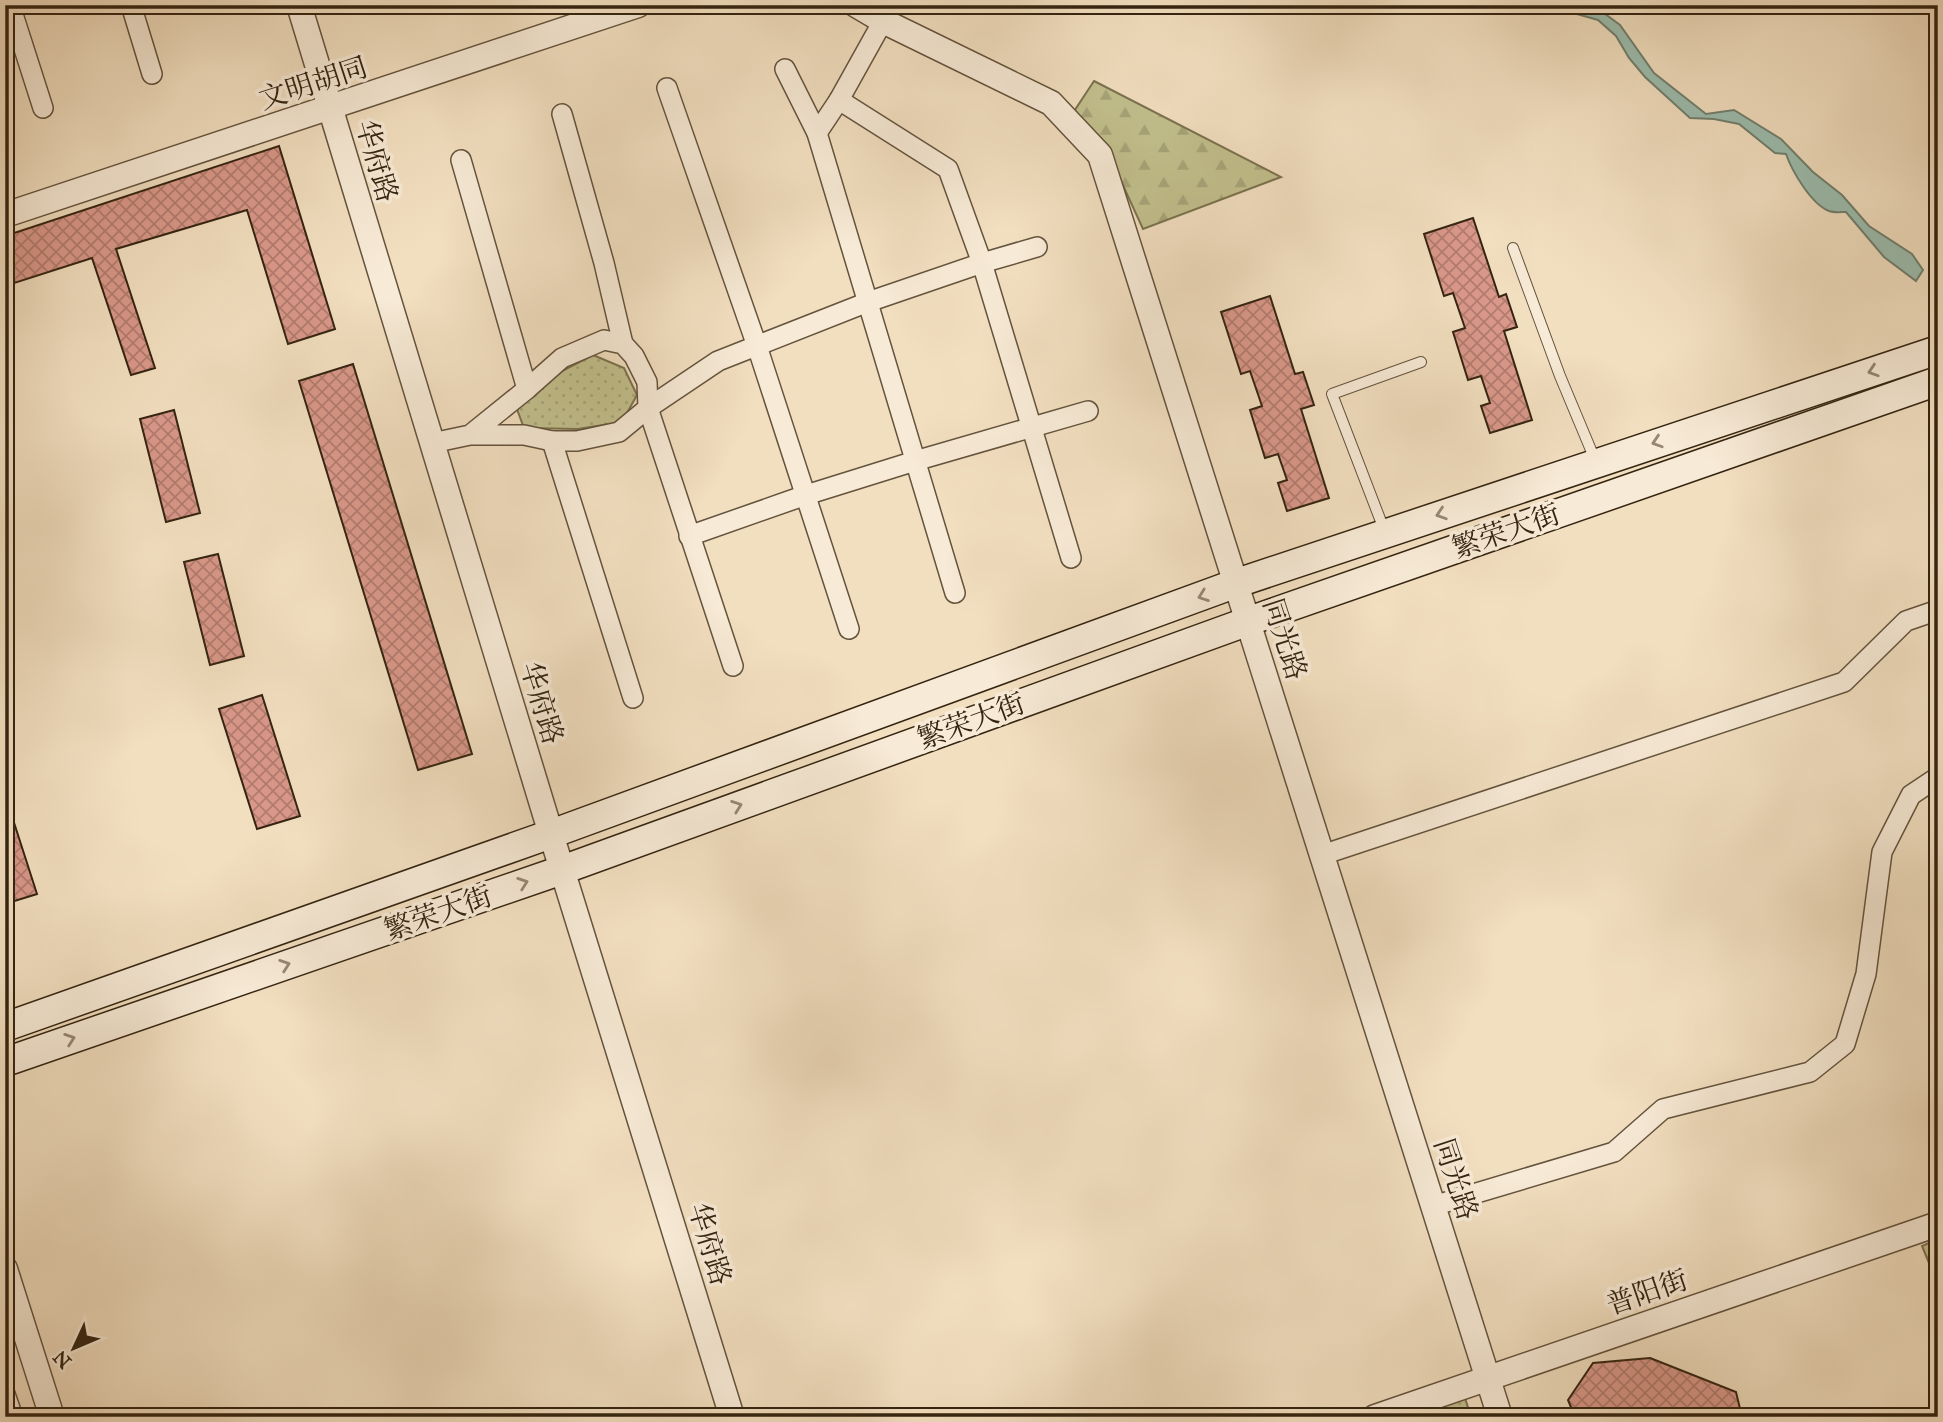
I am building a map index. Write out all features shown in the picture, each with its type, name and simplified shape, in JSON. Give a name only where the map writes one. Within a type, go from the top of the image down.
[{"type":"main road","name":"繁荣大街","points":[[5,1027],[551,834],[1237,583],[1938,350]]},
{"type":"main road","name":"繁荣大街","points":[[5,1062],[562,870],[1249,621],[1938,382]]},
{"type":"street","points":[[10,5],[43,108]]},
{"type":"street","points":[[131,5],[152,74]]},
{"type":"street","name":"华府路","points":[[299,5],[562,870],[732,1417]]},
{"type":"street","name":"文明胡同","points":[[5,215],[638,5]]},
{"type":"street","name":"同光路","points":[[856,5],[883,21],[1051,103],[1100,155],[1500,1417]]},
{"type":"street","points":[[817,133],[839,100],[883,21]]},
{"type":"street","points":[[785,69],[817,133],[955,593]]},
{"type":"street","points":[[667,88],[757,346],[849,629]]},
{"type":"street","points":[[839,100],[948,169],[982,263],[1071,558]]},
{"type":"street","points":[[562,114],[604,263],[623,344],[634,356],[647,382],[648,408],[733,666]]},
{"type":"street","points":[[461,160],[527,389]]},
{"type":"street","points":[[432,443],[470,435],[524,435],[552,441],[577,441],[619,432],[648,408],[718,361],[868,302],[1037,247]]},
{"type":"street","points":[[470,435],[562,358],[604,340],[623,344]]},
{"type":"street","points":[[689,536],[915,460],[1088,411]]},
{"type":"street","points":[[552,441],[633,698]]},
{"type":"street","points":[[1322,855],[1844,682],[1906,621],[1938,610]]},
{"type":"street","points":[[1433,1206],[1614,1152],[1663,1109],[1810,1072],[1845,1045],[1866,974],[1882,852],[1911,795],[1938,777]]},
{"type":"street","name":"普阳街","points":[[1375,1417],[1938,1224]]},
{"type":"street","points":[[5,1269],[52,1417]]},
{"type":"street","points":[[5,1394],[13,1417]]},
{"type":"lane","points":[[1513,248],[1560,376],[1596,462]]},
{"type":"lane","points":[[1385,532],[1332,394],[1421,362]]},
{"type":"green space","points":[[1094,81],[1281,177],[1143,229],[1110,157],[1071,116]]},
{"type":"green space","points":[[593,355],[624,368],[637,395],[622,422],[578,429],[524,428],[515,404],[564,370]]},
{"type":"green space","points":[[1938,1239],[1938,1285],[1922,1246]]},
{"type":"green space","points":[[1465,1398],[1471,1417],[1408,1417]]},
{"type":"shaded area","points":[[1545,5],[1593,5],[1620,25],[1654,73],[1706,114],[1734,110],[1781,139],[1813,172],[1842,195],[1869,226],[1912,254],[1923,270],[1916,281],[1884,257],[1846,212],[1829,211],[1816,202],[1797,178],[1786,154],[1775,153],[1739,124],[1690,118],[1645,77],[1616,36],[1598,20]]},
{"type":"building","points":[[279,146],[335,329],[288,344],[247,210],[116,249],[155,368],[131,375],[92,258],[5,286],[5,236]]},
{"type":"building","points":[[1473,218],[1499,297],[1506,294],[1517,327],[1504,331],[1532,420],[1490,433],[1481,406],[1490,403],[1481,376],[1468,380],[1453,332],[1465,328],[1453,293],[1444,296],[1424,234]]},
{"type":"building","points":[[1270,296],[1295,374],[1303,372],[1314,405],[1301,409],[1329,498],[1287,511],[1278,483],[1287,480],[1278,454],[1265,458],[1250,410],[1262,406],[1250,371],[1241,374],[1221,312]]},
{"type":"building","points":[[353,364],[472,754],[418,770],[299,381]]},
{"type":"building","points":[[174,410],[200,513],[166,522],[140,419]]},
{"type":"building","points":[[218,554],[244,656],[210,665],[184,562]]},
{"type":"building","points":[[262,695],[300,816],[257,829],[219,709]]},
{"type":"building","points":[[5,804],[8,804],[37,894],[5,904]]},
{"type":"building","points":[[1650,1358],[1736,1392],[1742,1417],[1575,1417],[1568,1400],[1593,1363]]}]
